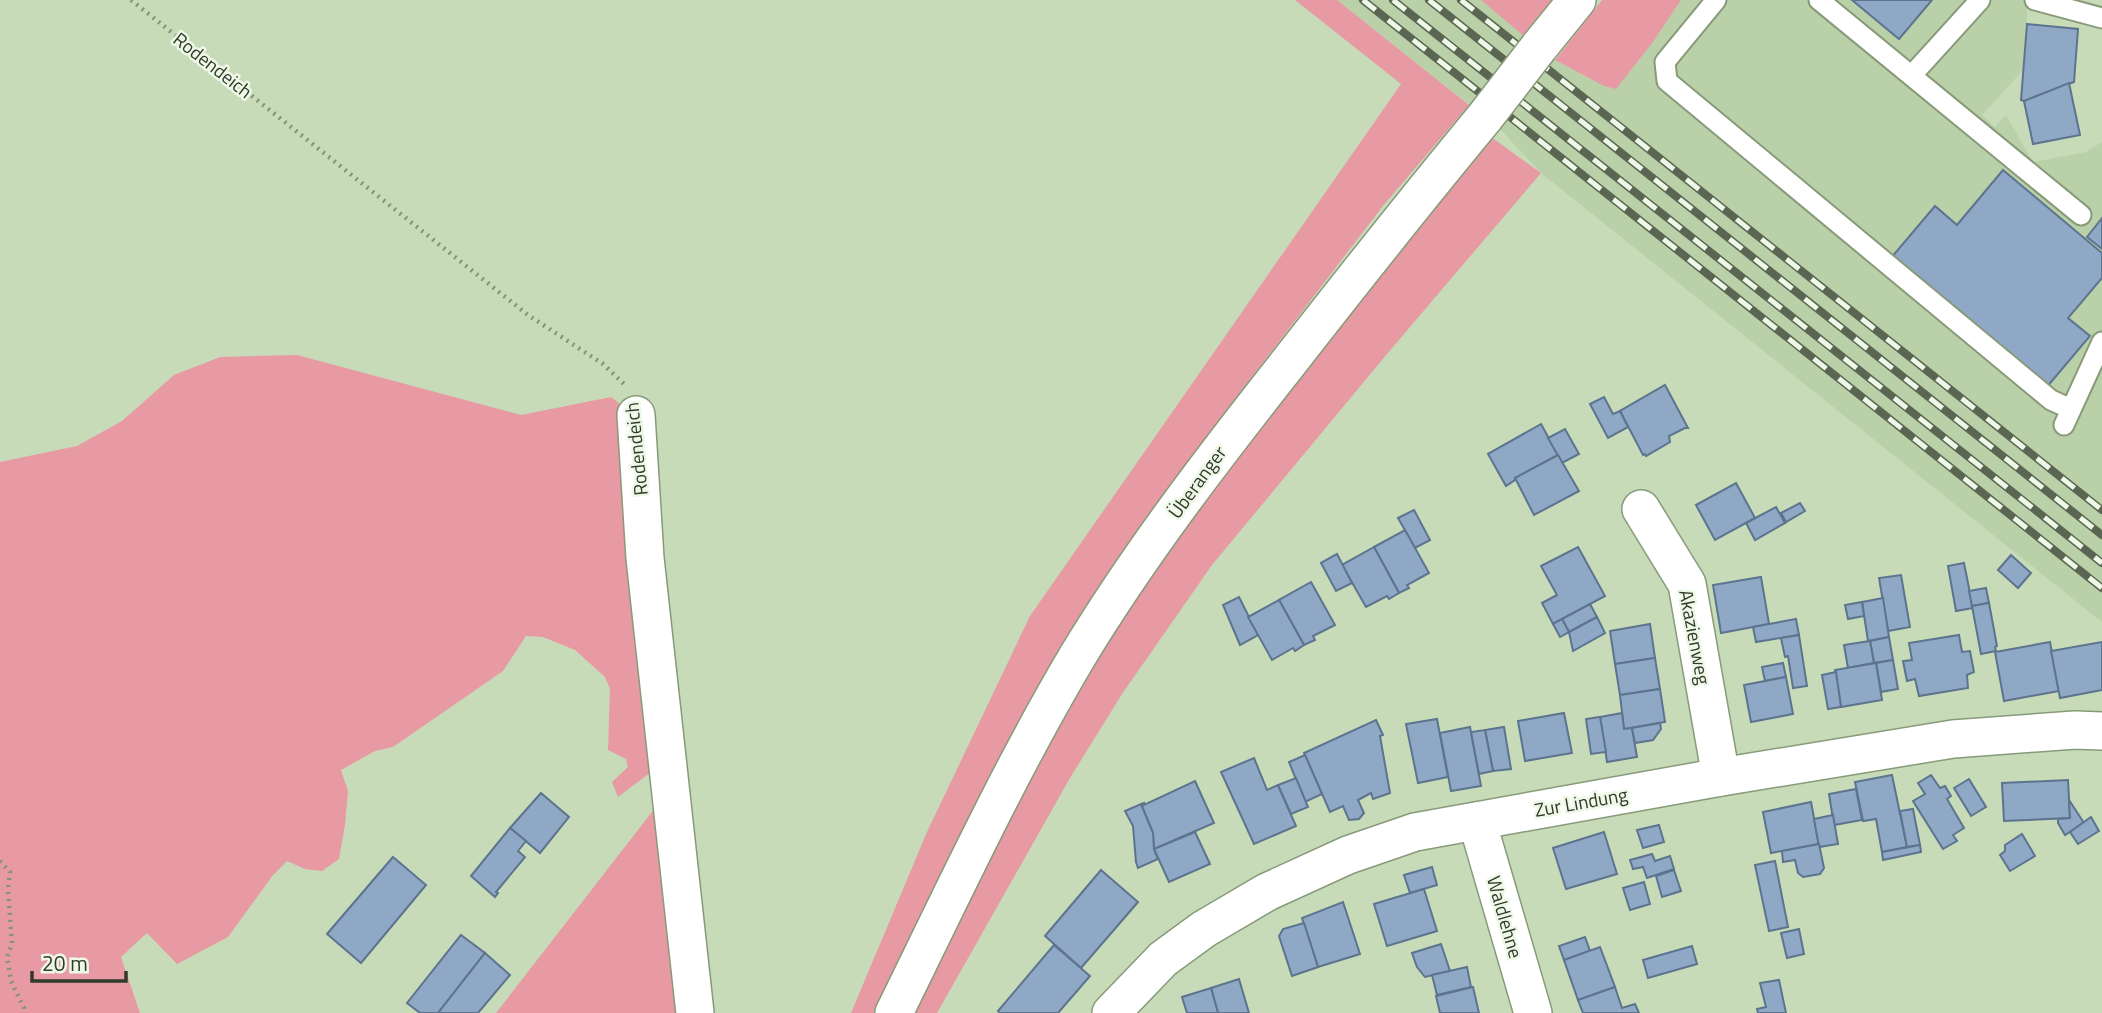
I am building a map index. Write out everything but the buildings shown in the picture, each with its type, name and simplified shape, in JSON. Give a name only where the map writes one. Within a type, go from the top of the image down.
[{"type":"street","name":"Überanger","points":[[894,1013],[1025,746],[1079,654],[1137,565],[1227,441],[1577,0]]},
{"type":"street","name":"Rodendeich","points":[[636,415],[645,558],[695,1013]]},
{"type":"street","name":"Akazienweg","points":[[1641,509],[1687,584],[1720,776]]},
{"type":"street","name":"Zur Lindung","points":[[1111,1013],[1163,959],[1204,929],[1267,892],[1359,851],[1415,832],[1720,776],[1953,739],[2075,730],[2102,731]]},
{"type":"street","name":"Waldlehne","points":[[1477,821],[1533,1013]]},
{"type":"lane","points":[[1716,0],[1665,62],[1667,81],[2051,400],[2068,417],[2102,342]]},
{"type":"lane","points":[[1819,0],[2081,215]]},
{"type":"lane","points":[[1912,75],[1980,0]]},
{"type":"lane","points":[[2035,0],[2102,18]]},
{"type":"path","name":"Rodendeich","points":[[131,0],[528,315],[603,363],[627,388],[634,401],[636,415]]},
{"type":"path","points":[[0,861],[10,872],[8,889],[12,944],[7,957],[10,981],[24,1013]]},
{"type":"shaded area","points":[[1295,0],[1337,0],[1469,105],[1383,206],[1208,434],[1119,559],[1055,656],[960,835],[878,1013],[851,1013],[927,832],[1030,616],[1401,84]]},
{"type":"shaded area","points":[[1337,0],[1481,0],[1555,60],[1592,80],[1616,89],[1653,42],[1681,0],[2027,0],[2024,69],[1982,115],[1995,127],[2006,115],[2033,162],[2086,152],[2102,142],[2102,622],[1541,173],[1500,129]]},
{"type":"shaded area","points":[[1481,0],[1553,0],[1524,36]]},
{"type":"shaded area","points":[[1602,0],[1681,0],[1653,42],[1616,89],[1604,86],[1555,60]]},
{"type":"shaded area","points":[[1491,137],[1541,173],[1212,565],[1122,694],[1070,778],[937,1013],[906,1013],[1088,662],[1238,448],[1419,229]]},
{"type":"shaded area","points":[[297,355],[521,415],[611,397],[629,411],[655,769],[618,797],[612,782],[628,767],[626,759],[608,750],[610,689],[605,677],[575,650],[543,637],[526,636],[503,671],[393,747],[375,751],[341,770],[348,791],[339,859],[322,871],[305,869],[287,861],[273,875],[228,937],[177,964],[147,933],[121,957],[140,1013],[0,1013],[0,462],[77,446],[122,421],[174,375],[220,357]]},
{"type":"shaded area","points":[[662,799],[687,1013],[496,1013]]},
{"type":"railway","points":[[1363,0],[2102,588]]},
{"type":"railway","points":[[1393,0],[2102,563]]},
{"type":"railway","points":[[1429,0],[2102,535]]},
{"type":"railway","points":[[1461,0],[2102,510]]}]
